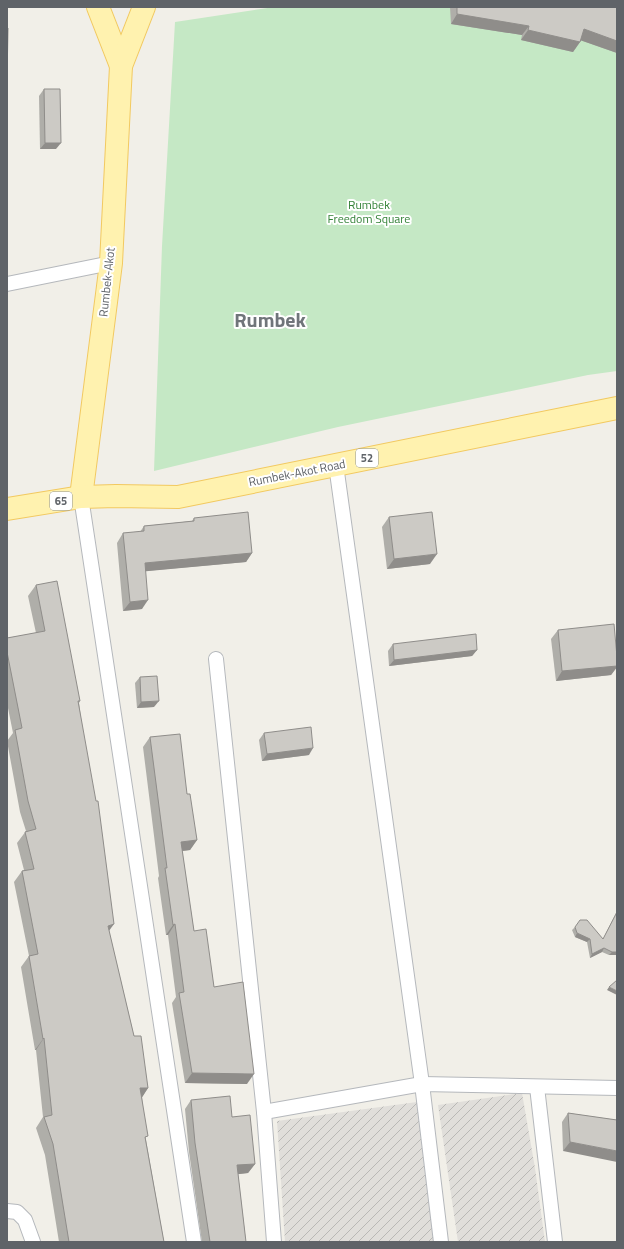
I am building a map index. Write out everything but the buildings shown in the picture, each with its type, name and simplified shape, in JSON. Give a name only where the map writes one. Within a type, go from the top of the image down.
[{"type":"main road","name":"Rumbek-Akot","points":[[98,7],[122,66]]},
{"type":"main road","name":"Rumbek-Akot","points":[[81,498],[110,263],[122,66],[144,7]]},
{"type":"main road","name":"Rumbek-Akot Road","points":[[116,496],[178,497],[617,408]]},
{"type":"main road","name":"65","points":[[7,509],[81,498],[116,496]]},
{"type":"street","points":[[7,284],[110,263]]},
{"type":"street","points":[[336,465],[422,1084],[441,1242]]},
{"type":"street","points":[[81,498],[194,1242]]},
{"type":"street","points":[[216,659],[264,1112],[274,1242]]},
{"type":"street","points":[[264,1112],[422,1084],[617,1088]]},
{"type":"street","points":[[537,1087],[555,1242]]},
{"type":"street","points":[[7,1211],[17,1212],[25,1220],[33,1242]]},
{"type":"shaded area","points":[[522,1093],[535,1168],[545,1242],[458,1242],[438,1105]]},
{"type":"shaded area","points":[[417,1102],[437,1242],[285,1242],[277,1121]]},
{"type":"green space","name":"Rumbek Freedom Square","points":[[274,7],[607,7],[617,14],[617,371],[588,375],[338,427],[154,471],[162,246],[175,22]]},
{"type":"district","name":"Rumbek","points":[[270,320]]}]
